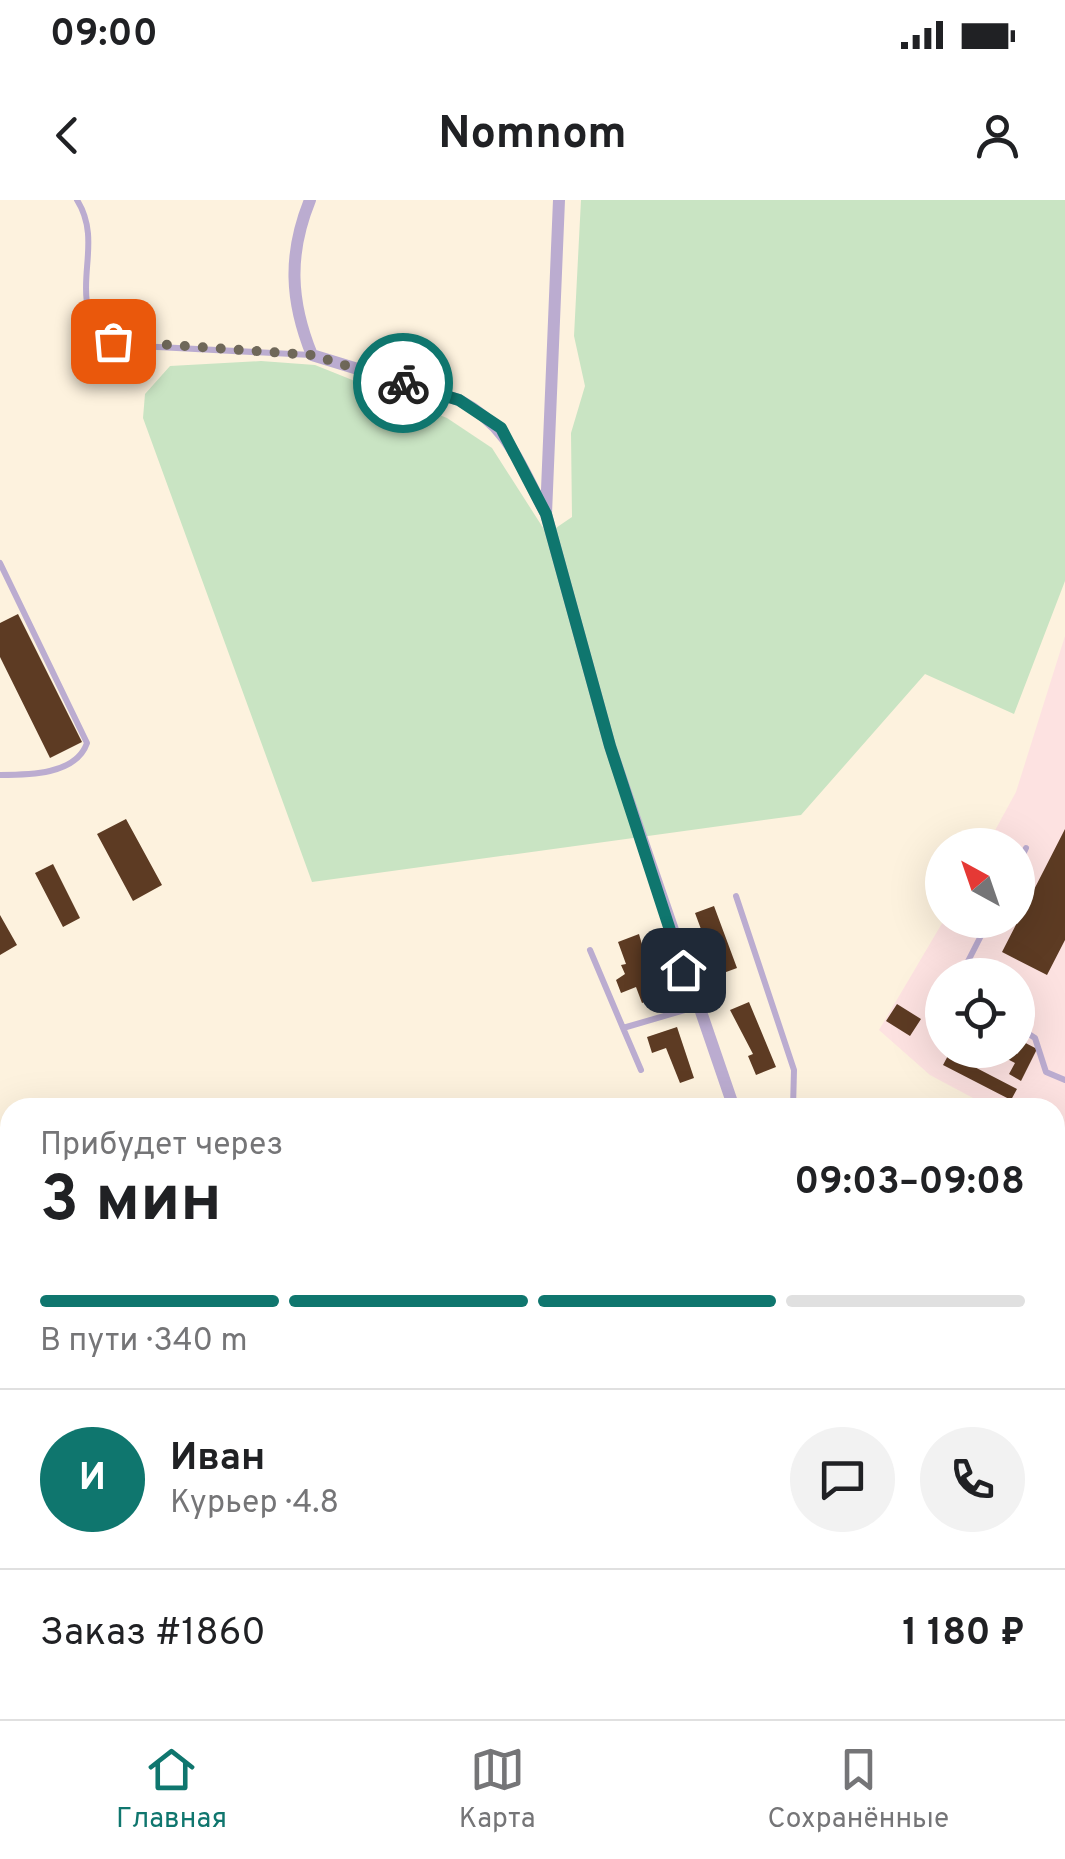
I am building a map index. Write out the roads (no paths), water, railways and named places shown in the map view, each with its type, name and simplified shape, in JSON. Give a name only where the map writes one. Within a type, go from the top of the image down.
[{"type":"street","points":[[310,200],[299,228],[293,271],[296,314],[312,355],[459,400],[482,412],[501,428],[546,514],[610,746],[695,1007],[730,1098]]},
{"type":"street","points":[[546,514],[559,200]]},
{"type":"lane","points":[[77,200],[84,211],[90,250],[84,307],[102,336],[139,346],[312,355]]},
{"type":"lane","points":[[0,564],[87,744],[71,763],[46,772],[0,775]]},
{"type":"lane","points":[[736,896],[794,1070],[793,1098]]},
{"type":"lane","points":[[590,950],[641,1070]]},
{"type":"lane","points":[[623,1028],[695,1007]]},
{"type":"lane","points":[[1035,1038],[1046,1072],[1065,1080]]}]
